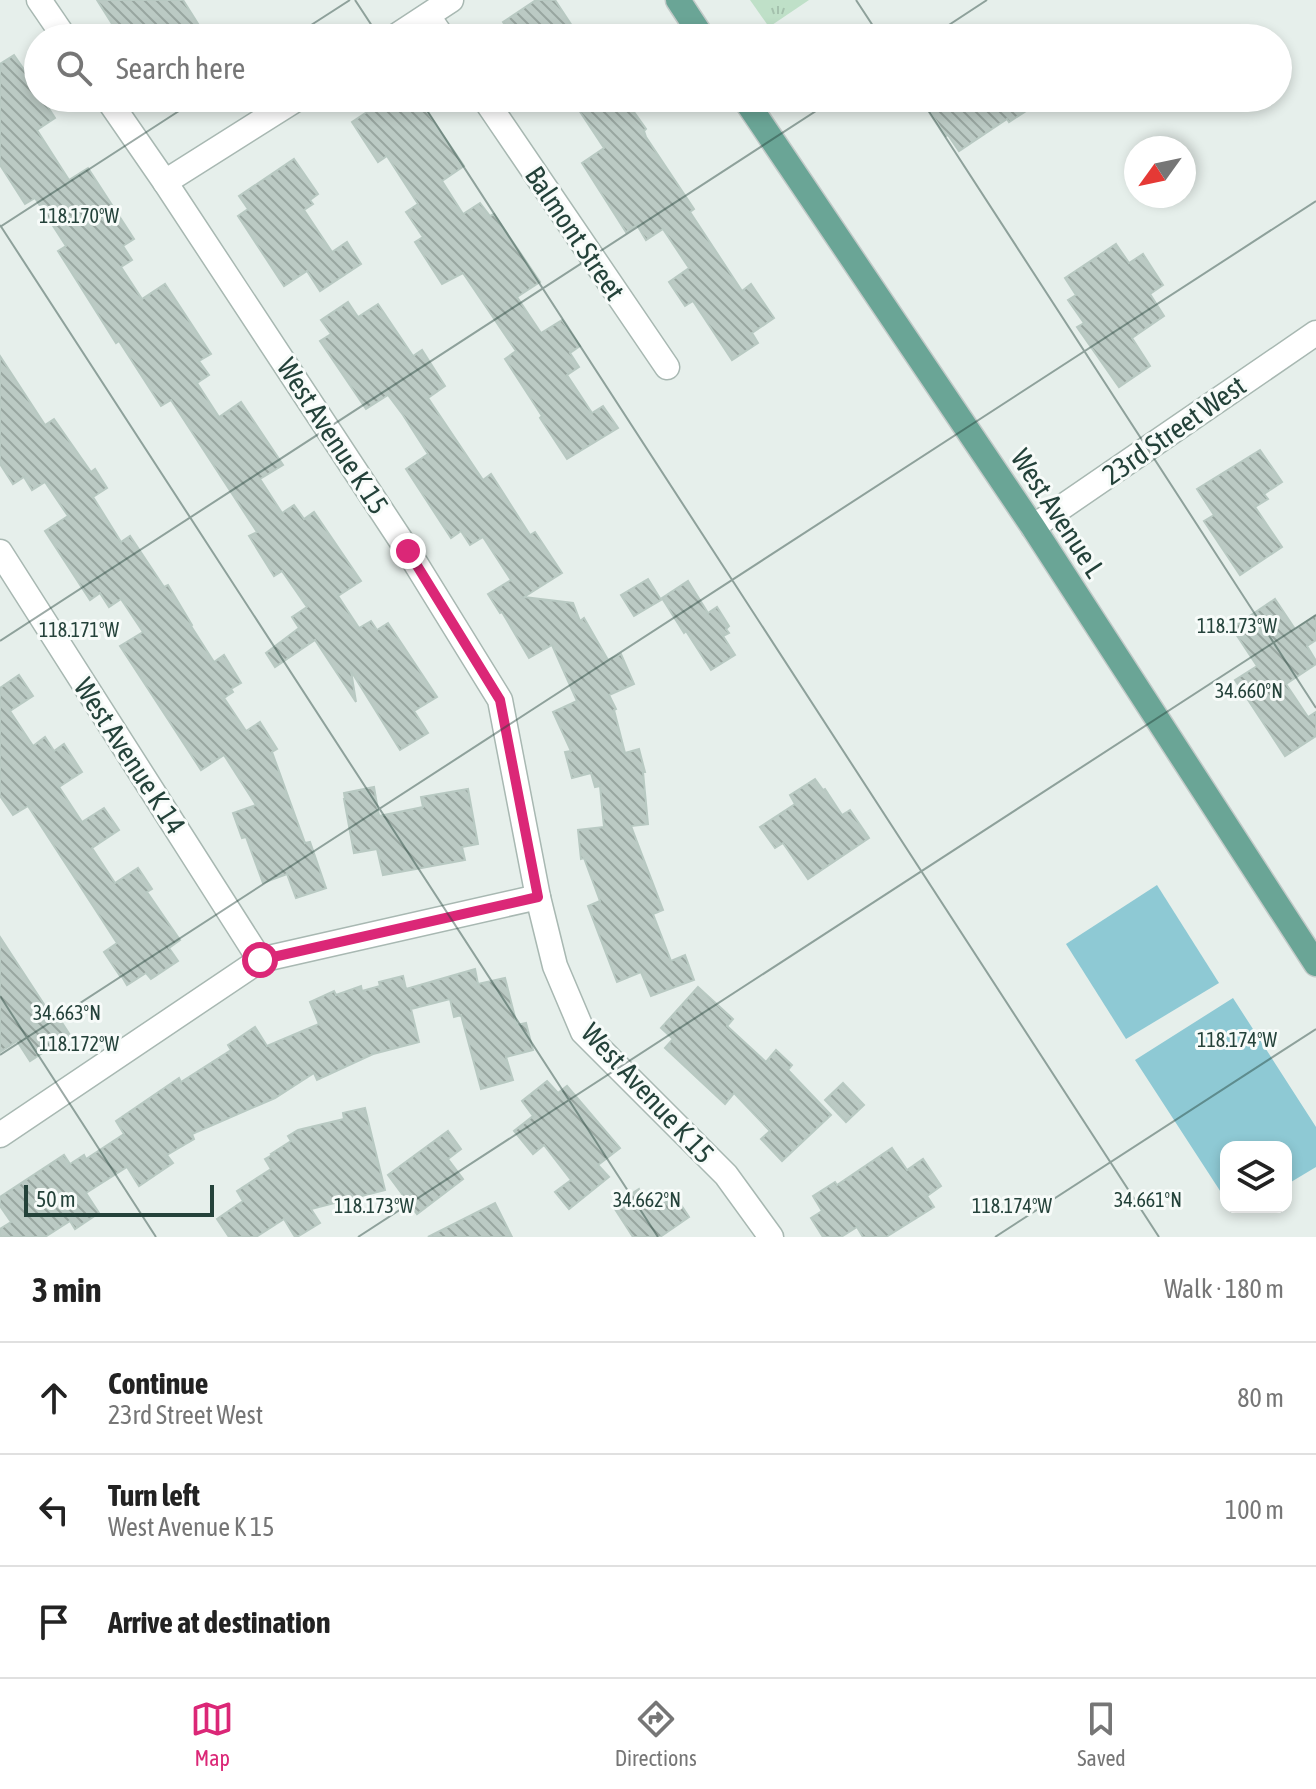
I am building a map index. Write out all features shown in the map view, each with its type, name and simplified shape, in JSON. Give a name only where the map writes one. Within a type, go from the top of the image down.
[{"type":"main road","points":[[678,0],[694,24]]},
{"type":"main road","name":"West Avenue L","points":[[753,112],[1033,527],[1316,964]]},
{"type":"street","points":[[39,0],[55,24]]},
{"type":"street","points":[[415,24],[451,0]]},
{"type":"street","points":[[428,16],[433,24]]},
{"type":"street","name":"West Avenue K 15","points":[[117,112],[408,551],[500,700],[538,897],[555,966],[583,1032],[726,1175],[771,1237]]},
{"type":"street","points":[[165,182],[276,112]]},
{"type":"street","name":"Balmont Street","points":[[494,112],[667,367]]},
{"type":"street","name":"23rd Street West","points":[[1033,527],[1316,333]]},
{"type":"street","name":"West Avenue K 14","points":[[0,552],[260,960]]},
{"type":"street","points":[[0,1135],[260,960],[538,897]]},
{"type":"green space","points":[[750,0],[809,0],[773,24],[767,24]]},
{"type":"water","points":[[1157,885],[1219,983],[1126,1039],[1066,944]]},
{"type":"water","points":[[1233,998],[1316,1127],[1316,1167],[1292,1181],[1292,1141],[1220,1141],[1220,1191],[1135,1060]]},
{"type":"building","points":[[97,0],[183,0],[198,24],[112,24]]},
{"type":"building","points":[[536,0],[555,0],[571,24],[504,24]]},
{"type":"building","points":[[14,55],[24,70],[24,112],[51,112],[55,118],[37,130],[69,180],[88,168],[134,239],[123,246],[132,260],[121,267],[142,299],[165,284],[211,354],[199,361],[209,375],[197,383],[219,417],[241,402],[283,465],[260,479],[282,513],[294,505],[304,519],[314,512],[361,581],[338,596],[359,628],[371,621],[377,630],[388,623],[437,697],[414,711],[428,733],[400,750],[351,671],[356,702],[315,640],[275,667],[266,653],[299,628],[292,617],[307,607],[282,571],[274,576],[249,536],[257,532],[171,400],[161,406],[119,341],[116,343],[58,251],[66,246],[35,198],[25,204],[0,165],[0,64]]},
{"type":"building","points":[[367,112],[427,112],[464,166],[442,181],[463,214],[480,203],[490,216],[494,214],[540,282],[517,297],[541,333],[562,320],[580,346],[570,353],[579,367],[567,375],[592,413],[603,406],[618,428],[567,459],[505,359],[516,351],[463,273],[442,284],[415,242],[423,237],[406,212],[418,204],[387,156],[378,162],[352,122]]},
{"type":"building","points":[[580,112],[634,112],[646,129],[646,137],[694,209],[690,212],[742,291],[751,284],[774,318],[752,333],[758,343],[732,360],[693,301],[685,306],[669,282],[689,268],[663,229],[646,240],[637,225],[626,232],[582,163],[604,148]]},
{"type":"building","points":[[930,112],[1024,112],[1009,122],[1007,119],[959,151]]},
{"type":"building","points":[[294,159],[318,194],[310,200],[313,204],[304,210],[332,252],[347,242],[361,264],[320,291],[307,271],[284,286],[238,216],[248,209],[239,196]]},
{"type":"building","points":[[1116,244],[1129,263],[1143,254],[1163,285],[1150,294],[1164,316],[1132,338],[1150,366],[1119,387],[1077,327],[1084,323],[1068,300],[1076,295],[1065,278]]},
{"type":"building","points":[[348,302],[358,317],[378,304],[413,356],[422,350],[445,386],[428,398],[483,480],[491,474],[530,535],[535,532],[562,573],[524,597],[573,603],[580,621],[584,618],[608,660],[621,654],[634,684],[609,695],[616,709],[625,753],[639,749],[645,772],[648,824],[631,826],[663,910],[653,914],[671,961],[685,955],[694,980],[651,996],[641,972],[617,982],[588,906],[600,901],[584,858],[581,859],[578,830],[604,827],[600,786],[595,787],[591,773],[572,778],[565,752],[571,751],[553,712],[577,701],[552,645],[529,658],[488,594],[511,580],[483,537],[470,545],[461,531],[451,538],[406,469],[428,454],[403,415],[388,395],[366,409],[320,341],[331,334],[321,320]]},
{"type":"building","points":[[0,356],[45,425],[54,419],[91,472],[95,469],[107,488],[93,497],[121,542],[130,536],[164,587],[168,585],[214,662],[224,655],[241,683],[224,698],[246,731],[260,722],[277,749],[272,752],[305,843],[310,842],[326,888],[296,898],[287,874],[263,883],[246,837],[242,838],[233,813],[256,805],[224,755],[201,770],[120,646],[143,632],[121,599],[109,607],[100,593],[90,600],[45,531],[68,516],[45,482],[32,490],[24,477],[13,484],[0,464]]},
{"type":"building","points":[[1260,450],[1282,482],[1264,494],[1268,499],[1255,507],[1282,547],[1240,575],[1204,521],[1214,515],[1197,489]]},
{"type":"building","points":[[648,579],[661,600],[634,616],[621,595]]},
{"type":"building","points":[[688,581],[708,613],[717,607],[729,626],[726,629],[729,633],[723,636],[735,655],[711,670],[662,598]]},
{"type":"building","points":[[1275,599],[1295,629],[1316,615],[1316,640],[1307,646],[1316,664],[1286,684],[1308,717],[1316,712],[1316,736],[1285,756],[1235,680],[1257,666],[1232,628]]},
{"type":"building","points":[[19,675],[33,696],[10,711],[33,746],[45,737],[54,751],[64,744],[82,772],[59,787],[82,822],[104,808],[119,830],[92,848],[115,883],[138,868],[152,889],[147,892],[180,940],[169,948],[178,961],[151,979],[146,973],[127,985],[104,952],[117,943],[28,806],[13,815],[0,796],[0,688]]},
{"type":"building","points":[[815,779],[842,815],[850,810],[869,838],[808,879],[783,843],[775,848],[760,827],[795,804],[790,795]]},
{"type":"building","points":[[374,787],[379,816],[423,807],[421,797],[468,789],[478,844],[462,847],[465,860],[383,875],[377,849],[354,853],[344,799],[344,793]]},
{"type":"building","points":[[0,937],[51,1015],[55,1012],[70,1035],[30,1061],[17,1041],[0,1052]]},
{"type":"building","points":[[475,969],[478,984],[505,978],[517,1025],[526,1023],[533,1050],[506,1057],[513,1080],[481,1089],[461,1015],[454,1017],[450,999],[411,1009],[419,1042],[373,1054],[317,1080],[314,1073],[275,1098],[192,1134],[194,1139],[167,1155],[173,1163],[139,1186],[127,1167],[86,1193],[99,1213],[75,1229],[70,1221],[45,1237],[0,1237],[0,1229],[11,1222],[0,1206],[0,1197],[64,1155],[70,1164],[84,1155],[86,1159],[124,1134],[116,1121],[179,1078],[181,1082],[231,1050],[228,1045],[255,1027],[267,1046],[319,1024],[310,1002],[334,991],[336,995],[361,986],[362,991],[380,986],[379,982],[403,976],[406,989]]},
{"type":"building","points":[[698,987],[733,1019],[727,1026],[766,1062],[776,1050],[792,1065],[788,1070],[831,1115],[782,1161],[761,1139],[770,1131],[734,1093],[725,1104],[665,1048],[673,1039],[661,1028]]},
{"type":"building","points":[[547,1081],[558,1093],[567,1086],[620,1148],[598,1165],[609,1177],[569,1209],[555,1192],[571,1180],[544,1145],[533,1154],[514,1131],[533,1116],[522,1101]]},
{"type":"building","points":[[843,1083],[864,1105],[846,1122],[825,1100]]},
{"type":"building","points":[[365,1108],[385,1190],[311,1209],[320,1223],[297,1237],[284,1219],[256,1237],[229,1237],[217,1219],[243,1201],[237,1191],[271,1169],[265,1159],[291,1141],[288,1136],[298,1130],[344,1119],[343,1113]]},
{"type":"building","points":[[448,1131],[461,1149],[448,1159],[463,1179],[417,1214],[388,1175]]},
{"type":"building","points":[[892,1148],[907,1170],[923,1159],[941,1186],[927,1196],[934,1207],[886,1237],[863,1237],[857,1227],[841,1237],[823,1237],[811,1218],[822,1211],[813,1196],[835,1182],[837,1185]]},
{"type":"building","points":[[639,1189],[653,1211],[675,1196],[689,1217],[660,1237],[633,1237],[613,1206]]},
{"type":"building","points":[[495,1203],[512,1237],[428,1237]]},
{"type":"route","points":[[260,960],[538,897],[500,700],[408,551]]}]
